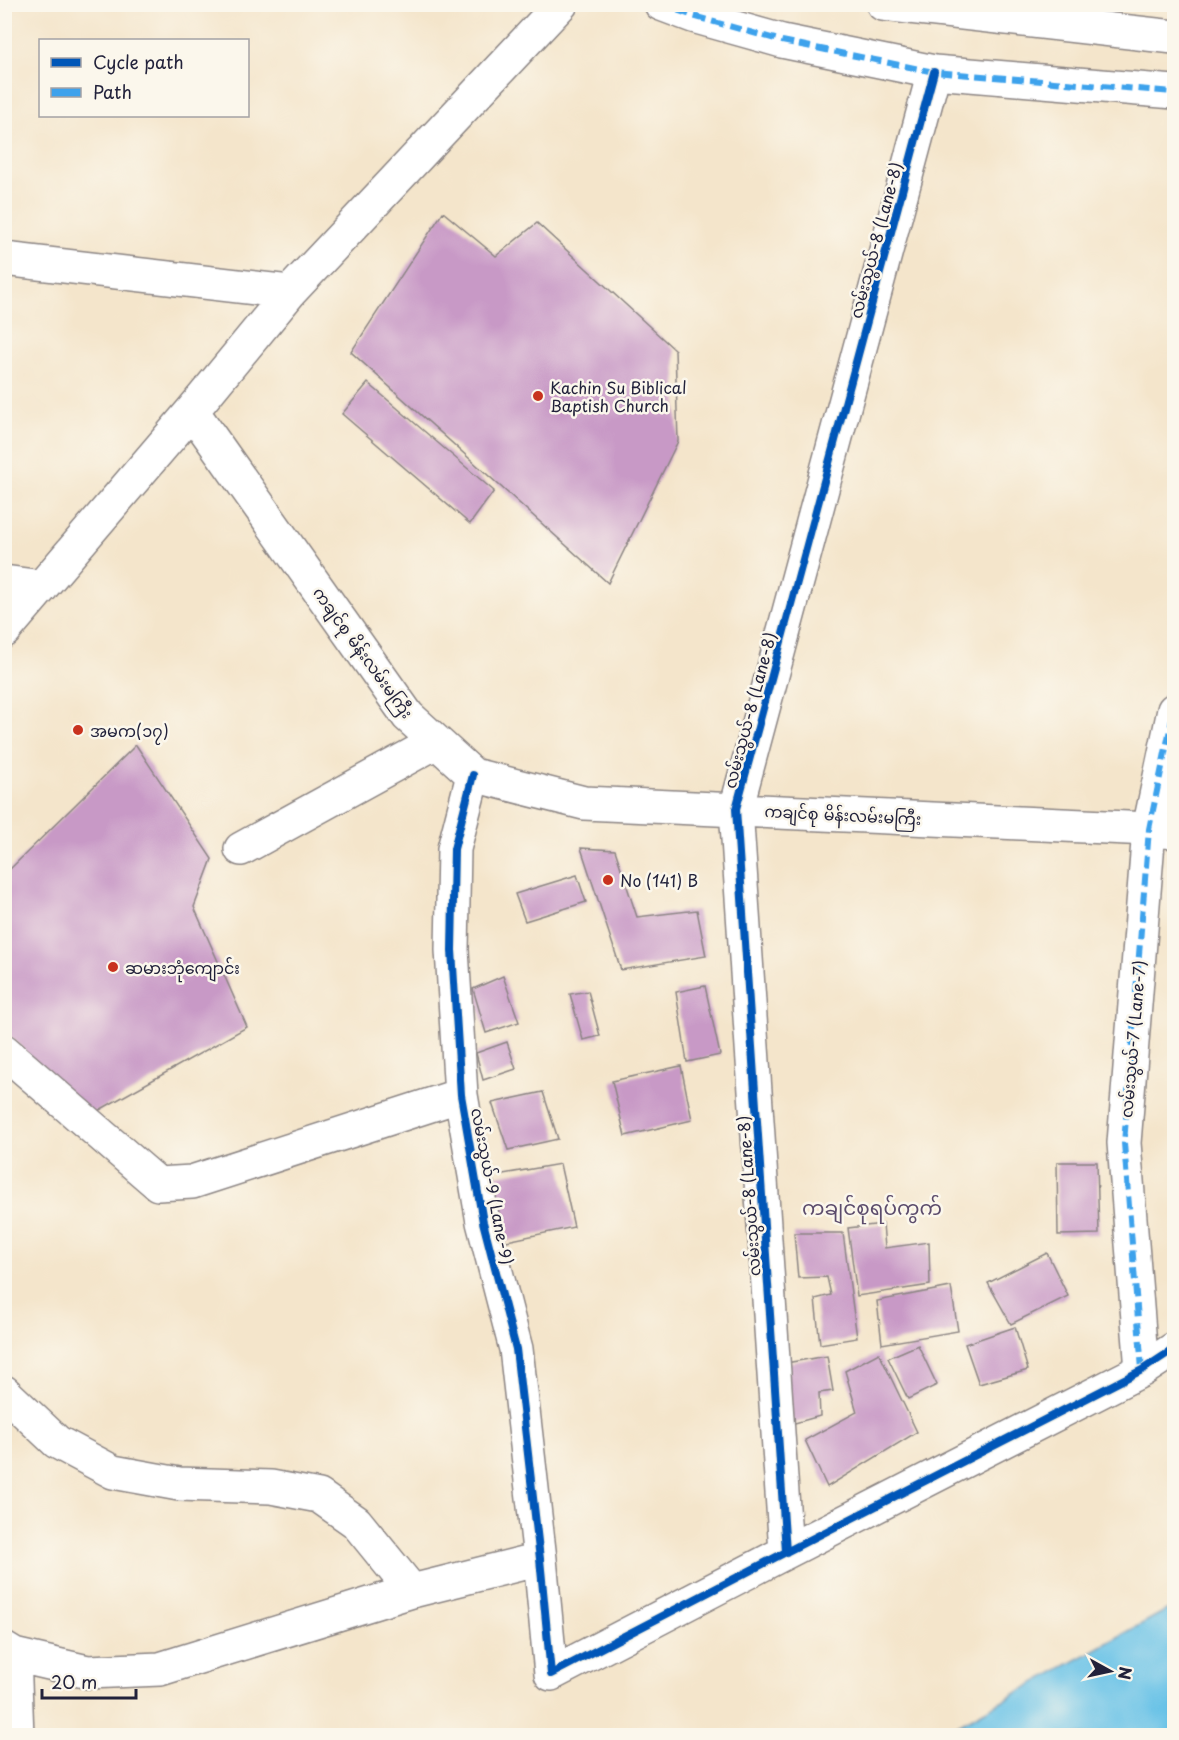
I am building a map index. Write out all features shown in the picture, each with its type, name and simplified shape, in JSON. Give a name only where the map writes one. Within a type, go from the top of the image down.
[{"type":"street","points":[[4,632],[290,292],[561,4]]},
{"type":"street","points":[[661,4],[693,16],[782,41],[934,72],[1174,92]]},
{"type":"street","points":[[883,4],[1174,37]]},
{"type":"street","name":"လမ်းသွယ်-8 (Lane-8)","points":[[786,1552],[736,809],[934,72]]},
{"type":"street","points":[[4,259],[290,292]]},
{"type":"street","name":"ကချင်စု မိန်းလမ်းမကြီး","points":[[192,411],[408,716],[472,775],[584,803],[1162,830]]},
{"type":"street","points":[[4,582],[42,586]]},
{"type":"street","name":"လမ်းသွယ်-7 (Lane-7)","points":[[1142,1370],[1124,1143],[1162,830],[1174,710]]},
{"type":"street","points":[[241,849],[436,742]]},
{"type":"street","name":"လမ်းသွယ်-9 (Lane-9)","points":[[472,775],[454,849],[452,950],[461,1095],[483,1222],[516,1349],[551,1674],[786,1552]]},
{"type":"street","points":[[4,1051],[158,1184],[192,1182],[461,1095]]},
{"type":"street","points":[[786,1552],[1142,1370],[1174,1349]]},
{"type":"street","points":[[4,1392],[57,1442],[113,1472],[179,1484],[272,1488],[319,1496],[356,1522],[412,1591]]},
{"type":"street","points":[[17,1736],[9,1652],[88,1672],[160,1669],[412,1591],[540,1559]]},
{"type":"water","points":[[1174,1606],[1174,1735],[942,1735],[960,1724]]},
{"type":"building","name":"Kachin Su Biblical Baptish Church","points":[[443,212],[496,256],[537,223],[675,350],[678,441],[608,583],[351,352]]},
{"type":"building","points":[[368,383],[494,491],[470,524],[342,414]]},
{"type":"building","name":"ဆမားဘုံကျောင်း","points":[[136,745],[212,859],[194,907],[247,1027],[87,1117],[5,1031],[5,874]]},
{"type":"building","name":"No (141) B","points":[[581,848],[615,850],[637,917],[697,910],[706,956],[621,970]]},
{"type":"building","points":[[577,875],[586,902],[525,921],[515,894]]},
{"type":"building","points":[[503,976],[519,1022],[486,1033],[473,989]]},
{"type":"building","points":[[705,986],[720,1055],[687,1062],[676,992]]},
{"type":"building","points":[[588,991],[600,1036],[583,1040],[570,994]]},
{"type":"building","points":[[507,1042],[516,1069],[483,1080],[476,1053]]},
{"type":"building","points":[[681,1066],[692,1120],[625,1136],[612,1081]]},
{"type":"building","points":[[543,1092],[558,1139],[508,1150],[492,1103]]},
{"type":"building","points":[[1057,1162],[1097,1162],[1099,1234],[1058,1235]]},
{"type":"building","points":[[560,1164],[574,1227],[497,1243],[486,1177]]},
{"type":"building","points":[[883,1224],[885,1248],[929,1242],[930,1285],[857,1296],[848,1228]]},
{"type":"building","points":[[794,1233],[843,1233],[857,1338],[820,1344],[815,1299],[831,1295],[827,1277],[798,1278]]},
{"type":"building","points":[[1047,1253],[1068,1296],[1011,1324],[988,1283]]},
{"type":"building","points":[[951,1287],[958,1331],[882,1344],[877,1301]]},
{"type":"building","points":[[1015,1327],[1028,1370],[979,1384],[965,1344]]},
{"type":"building","points":[[918,1345],[937,1385],[908,1399],[888,1358]]},
{"type":"building","points":[[879,1353],[917,1432],[827,1487],[805,1440],[857,1412],[845,1371]]},
{"type":"building","points":[[827,1356],[833,1391],[819,1393],[820,1416],[784,1426],[780,1364]]},
{"type":"marked path","points":[[661,4],[693,16],[782,41],[934,72],[1174,92]]},
{"type":"marked path","points":[[1142,1370],[1124,1143],[1149,829],[1174,710]]},
{"type":"cycle path","points":[[786,1552],[736,809],[934,72]]},
{"type":"cycle path","points":[[473,775],[454,849],[452,950],[461,1095],[483,1222],[516,1349],[551,1674],[1142,1370],[1174,1349]]},
{"type":"place","name":"Kachin Su Biblical Baptish Church","points":[[538,396]]},
{"type":"place","name":"အမက(၁၇)","points":[[78,730]]},
{"type":"place","name":"No (141) B","points":[[608,880]]},
{"type":"place","name":"ဆမားဘုံကျောင်း","points":[[113,967]]},
{"type":"district","name":"ကချင်စုရပ်ကွက်","points":[[872,1207]]}]
